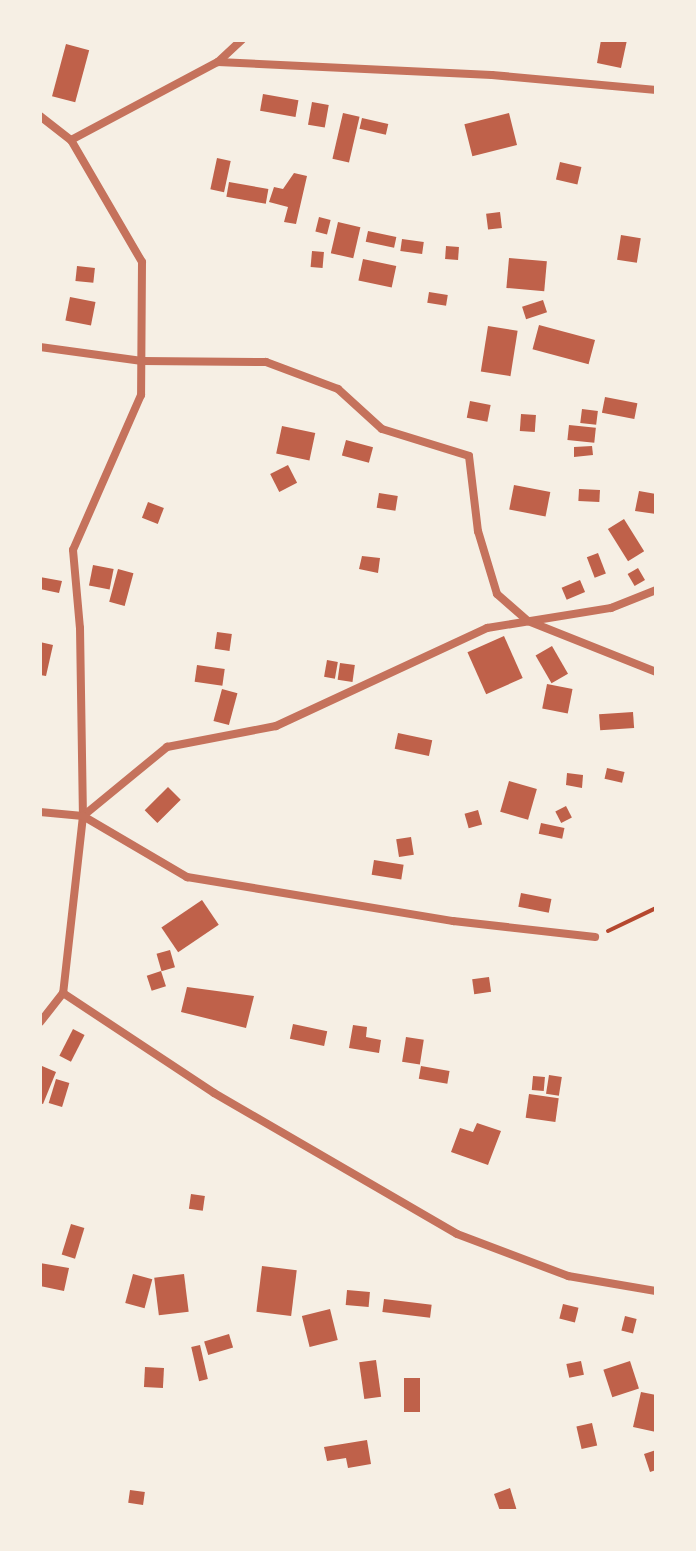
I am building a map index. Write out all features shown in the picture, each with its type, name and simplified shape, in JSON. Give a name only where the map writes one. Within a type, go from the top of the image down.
[{"type":"street","points":[[71,140],[218,62],[242,40]]},
{"type":"street","points":[[218,62],[492,75],[656,90]]},
{"type":"street","points":[[40,116],[71,140],[142,262],[141,395],[73,550],[83,816],[63,993],[40,1022]]},
{"type":"street","points":[[40,347],[142,361],[266,362],[338,389],[382,429],[469,456],[478,531],[497,594],[528,621],[656,672]]},
{"type":"street","points":[[83,816],[167,747],[276,726],[487,628],[611,608],[656,590]]},
{"type":"street","points":[[40,812],[83,816],[187,877],[453,921],[595,937]]},
{"type":"street","points":[[63,993],[251,1116],[457,1234],[568,1276],[656,1291]]},
{"type":"path","points":[[595,937],[656,908]]},
{"type":"building","points":[[601,40],[627,40],[621,68],[597,63]]},
{"type":"building","points":[[66,44],[89,50],[75,102],[52,96]]},
{"type":"building","points":[[263,94],[298,100],[296,117],[260,111]]},
{"type":"building","points":[[312,102],[329,105],[325,128],[308,125]]},
{"type":"building","points":[[343,113],[360,117],[349,163],[332,159]]},
{"type":"building","points":[[509,113],[517,145],[472,156],[464,124]]},
{"type":"building","points":[[362,118],[388,124],[386,135],[360,129]]},
{"type":"building","points":[[217,158],[231,161],[224,192],[210,189]]},
{"type":"building","points":[[560,162],[581,167],[577,184],[556,180]]},
{"type":"building","points":[[294,173],[307,176],[296,224],[284,222],[288,207],[269,202],[274,187],[283,189]]},
{"type":"building","points":[[229,182],[268,189],[266,204],[226,197]]},
{"type":"building","points":[[500,212],[502,228],[488,230],[486,214]]},
{"type":"building","points":[[319,217],[331,220],[327,234],[315,232]]},
{"type":"building","points":[[338,222],[360,227],[353,258],[331,253]]},
{"type":"building","points":[[368,231],[396,237],[394,248],[366,242]]},
{"type":"building","points":[[621,235],[641,238],[637,263],[617,260]]},
{"type":"building","points":[[402,239],[424,242],[422,254],[400,251]]},
{"type":"building","points":[[446,246],[459,247],[458,260],[445,259]]},
{"type":"building","points":[[312,251],[324,252],[323,268],[311,267]]},
{"type":"building","points":[[509,258],[547,261],[544,291],[506,288]]},
{"type":"building","points":[[363,259],[396,266],[392,288],[358,281]]},
{"type":"building","points":[[77,266],[95,268],[93,283],[75,281]]},
{"type":"building","points":[[429,292],[448,295],[446,306],[427,303]]},
{"type":"building","points":[[70,297],[96,302],[91,326],[65,321]]},
{"type":"building","points":[[543,300],[547,312],[526,319],[522,307]]},
{"type":"building","points":[[539,325],[595,340],[589,364],[533,349]]},
{"type":"building","points":[[488,326],[518,331],[510,376],[481,371]]},
{"type":"building","points":[[605,397],[637,403],[634,419],[602,413]]},
{"type":"building","points":[[470,401],[491,405],[487,422],[467,418]]},
{"type":"building","points":[[582,409],[598,411],[596,425],[580,423]]},
{"type":"building","points":[[521,414],[536,415],[535,432],[520,431]]},
{"type":"building","points":[[569,425],[596,428],[594,443],[567,440]]},
{"type":"building","points":[[282,426],[315,433],[309,460],[276,453]]},
{"type":"building","points":[[346,440],[373,447],[369,463],[342,455]]},
{"type":"building","points":[[592,446],[593,455],[574,457],[574,447]]},
{"type":"building","points":[[288,465],[297,483],[279,492],[270,474]]},
{"type":"building","points":[[514,485],[550,492],[546,517],[509,510]]},
{"type":"building","points":[[579,489],[600,490],[599,502],[578,501]]},
{"type":"building","points":[[639,491],[656,494],[656,514],[635,511]]},
{"type":"building","points":[[379,493],[398,496],[395,511],[377,508]]},
{"type":"building","points":[[148,502],[164,508],[158,524],[142,518]]},
{"type":"building","points":[[624,519],[644,551],[628,561],[608,529]]},
{"type":"building","points":[[598,553],[606,574],[595,578],[587,557]]},
{"type":"building","points":[[362,556],[380,558],[378,573],[359,569]]},
{"type":"building","points":[[93,565],[114,569],[110,590],[89,586]]},
{"type":"building","points":[[638,568],[645,580],[635,586],[628,574]]},
{"type":"building","points":[[118,569],[133,573],[125,606],[109,602]]},
{"type":"building","points":[[40,577],[62,581],[59,593],[40,589]]},
{"type":"building","points":[[580,580],[585,592],[567,600],[562,588]]},
{"type":"building","points":[[217,632],[232,634],[229,651],[215,649]]},
{"type":"building","points":[[504,636],[523,678],[486,694],[467,652]]},
{"type":"building","points":[[40,642],[53,645],[46,676],[40,675]]},
{"type":"building","points":[[552,646],[568,674],[552,683],[536,656]]},
{"type":"building","points":[[327,660],[338,662],[335,679],[324,677]]},
{"type":"building","points":[[340,663],[355,665],[352,682],[338,680]]},
{"type":"building","points":[[197,665],[225,669],[222,686],[195,682]]},
{"type":"building","points":[[547,684],[573,689],[568,714],[542,709]]},
{"type":"building","points":[[222,689],[237,693],[229,725],[213,721]]},
{"type":"building","points":[[633,712],[634,728],[600,730],[599,714]]},
{"type":"building","points":[[398,733],[432,740],[429,756],[395,749]]},
{"type":"building","points":[[607,768],[625,772],[622,783],[605,779]]},
{"type":"building","points":[[567,773],[583,775],[582,788],[566,785]]},
{"type":"building","points":[[509,781],[537,789],[528,820],[500,812]]},
{"type":"building","points":[[168,787],[181,800],[157,823],[145,810]]},
{"type":"building","points":[[566,806],[572,818],[561,823],[555,811]]},
{"type":"building","points":[[478,810],[482,824],[469,828],[465,814]]},
{"type":"building","points":[[541,823],[564,828],[562,839],[539,834]]},
{"type":"building","points":[[411,837],[414,855],[399,857],[396,839]]},
{"type":"building","points":[[374,860],[404,865],[401,880],[372,875]]},
{"type":"building","points":[[521,893],[551,899],[549,913],[518,907]]},
{"type":"building","points":[[202,900],[219,925],[178,952],[161,927]]},
{"type":"building","points":[[170,950],[175,967],[162,971],[157,954]]},
{"type":"building","points":[[161,971],[166,986],[152,991],[147,976]]},
{"type":"building","points":[[489,977],[491,992],[474,994],[472,979]]},
{"type":"building","points":[[187,987],[254,996],[246,1028],[181,1012]]},
{"type":"building","points":[[293,1024],[327,1031],[324,1046],[290,1039]]},
{"type":"building","points":[[353,1025],[367,1027],[366,1037],[381,1040],[379,1053],[349,1048]]},
{"type":"building","points":[[73,1029],[85,1035],[71,1062],[59,1056]]},
{"type":"building","points":[[406,1037],[424,1040],[420,1065],[402,1062]]},
{"type":"building","points":[[42,1066],[56,1072],[43,1104],[40,1103]]},
{"type":"building","points":[[421,1066],[450,1071],[447,1084],[419,1079]]},
{"type":"building","points":[[549,1075],[562,1077],[559,1096],[546,1094]]},
{"type":"building","points":[[533,1076],[545,1077],[544,1091],[532,1090]]},
{"type":"building","points":[[56,1079],[69,1083],[62,1107],[49,1103]]},
{"type":"building","points":[[529,1094],[559,1098],[555,1122],[526,1118]]},
{"type":"building","points":[[477,1123],[501,1131],[488,1165],[451,1152],[460,1128],[473,1132]]},
{"type":"building","points":[[191,1194],[205,1196],[203,1211],[189,1209]]},
{"type":"building","points":[[71,1224],[84,1228],[75,1259],[62,1255]]},
{"type":"building","points":[[40,1263],[69,1268],[64,1291],[40,1286]]},
{"type":"building","points":[[262,1266],[297,1270],[291,1316],[256,1312]]},
{"type":"building","points":[[133,1274],[152,1279],[145,1308],[125,1303]]},
{"type":"building","points":[[184,1274],[189,1312],[159,1315],[154,1278]]},
{"type":"building","points":[[347,1290],[370,1292],[369,1307],[346,1305]]},
{"type":"building","points":[[384,1299],[432,1305],[430,1318],[382,1312]]},
{"type":"building","points":[[563,1304],[579,1308],[575,1322],[559,1319]]},
{"type":"building","points":[[330,1309],[338,1340],[310,1347],[302,1316]]},
{"type":"building","points":[[625,1316],[637,1319],[633,1333],[621,1331]]},
{"type":"building","points":[[229,1334],[233,1347],[208,1355],[204,1342]]},
{"type":"building","points":[[200,1345],[208,1379],[199,1381],[191,1347]]},
{"type":"building","points":[[376,1360],[381,1397],[364,1399],[359,1362]]},
{"type":"building","points":[[581,1361],[584,1375],[569,1378],[566,1364]]},
{"type":"building","points":[[630,1361],[639,1389],[612,1397],[603,1370]]},
{"type":"building","points":[[145,1367],[164,1368],[163,1388],[144,1387]]},
{"type":"building","points":[[404,1378],[420,1378],[420,1412],[404,1412]]},
{"type":"building","points":[[641,1392],[656,1395],[656,1432],[633,1427]]},
{"type":"building","points":[[592,1423],[597,1445],[582,1449],[576,1427]]},
{"type":"building","points":[[367,1440],[371,1464],[348,1468],[346,1458],[327,1461],[324,1447]]},
{"type":"building","points":[[656,1450],[656,1470],[650,1472],[644,1454]]},
{"type":"building","points":[[510,1488],[517,1511],[500,1511],[494,1494]]},
{"type":"building","points":[[130,1490],[145,1492],[143,1505],[128,1503]]}]
